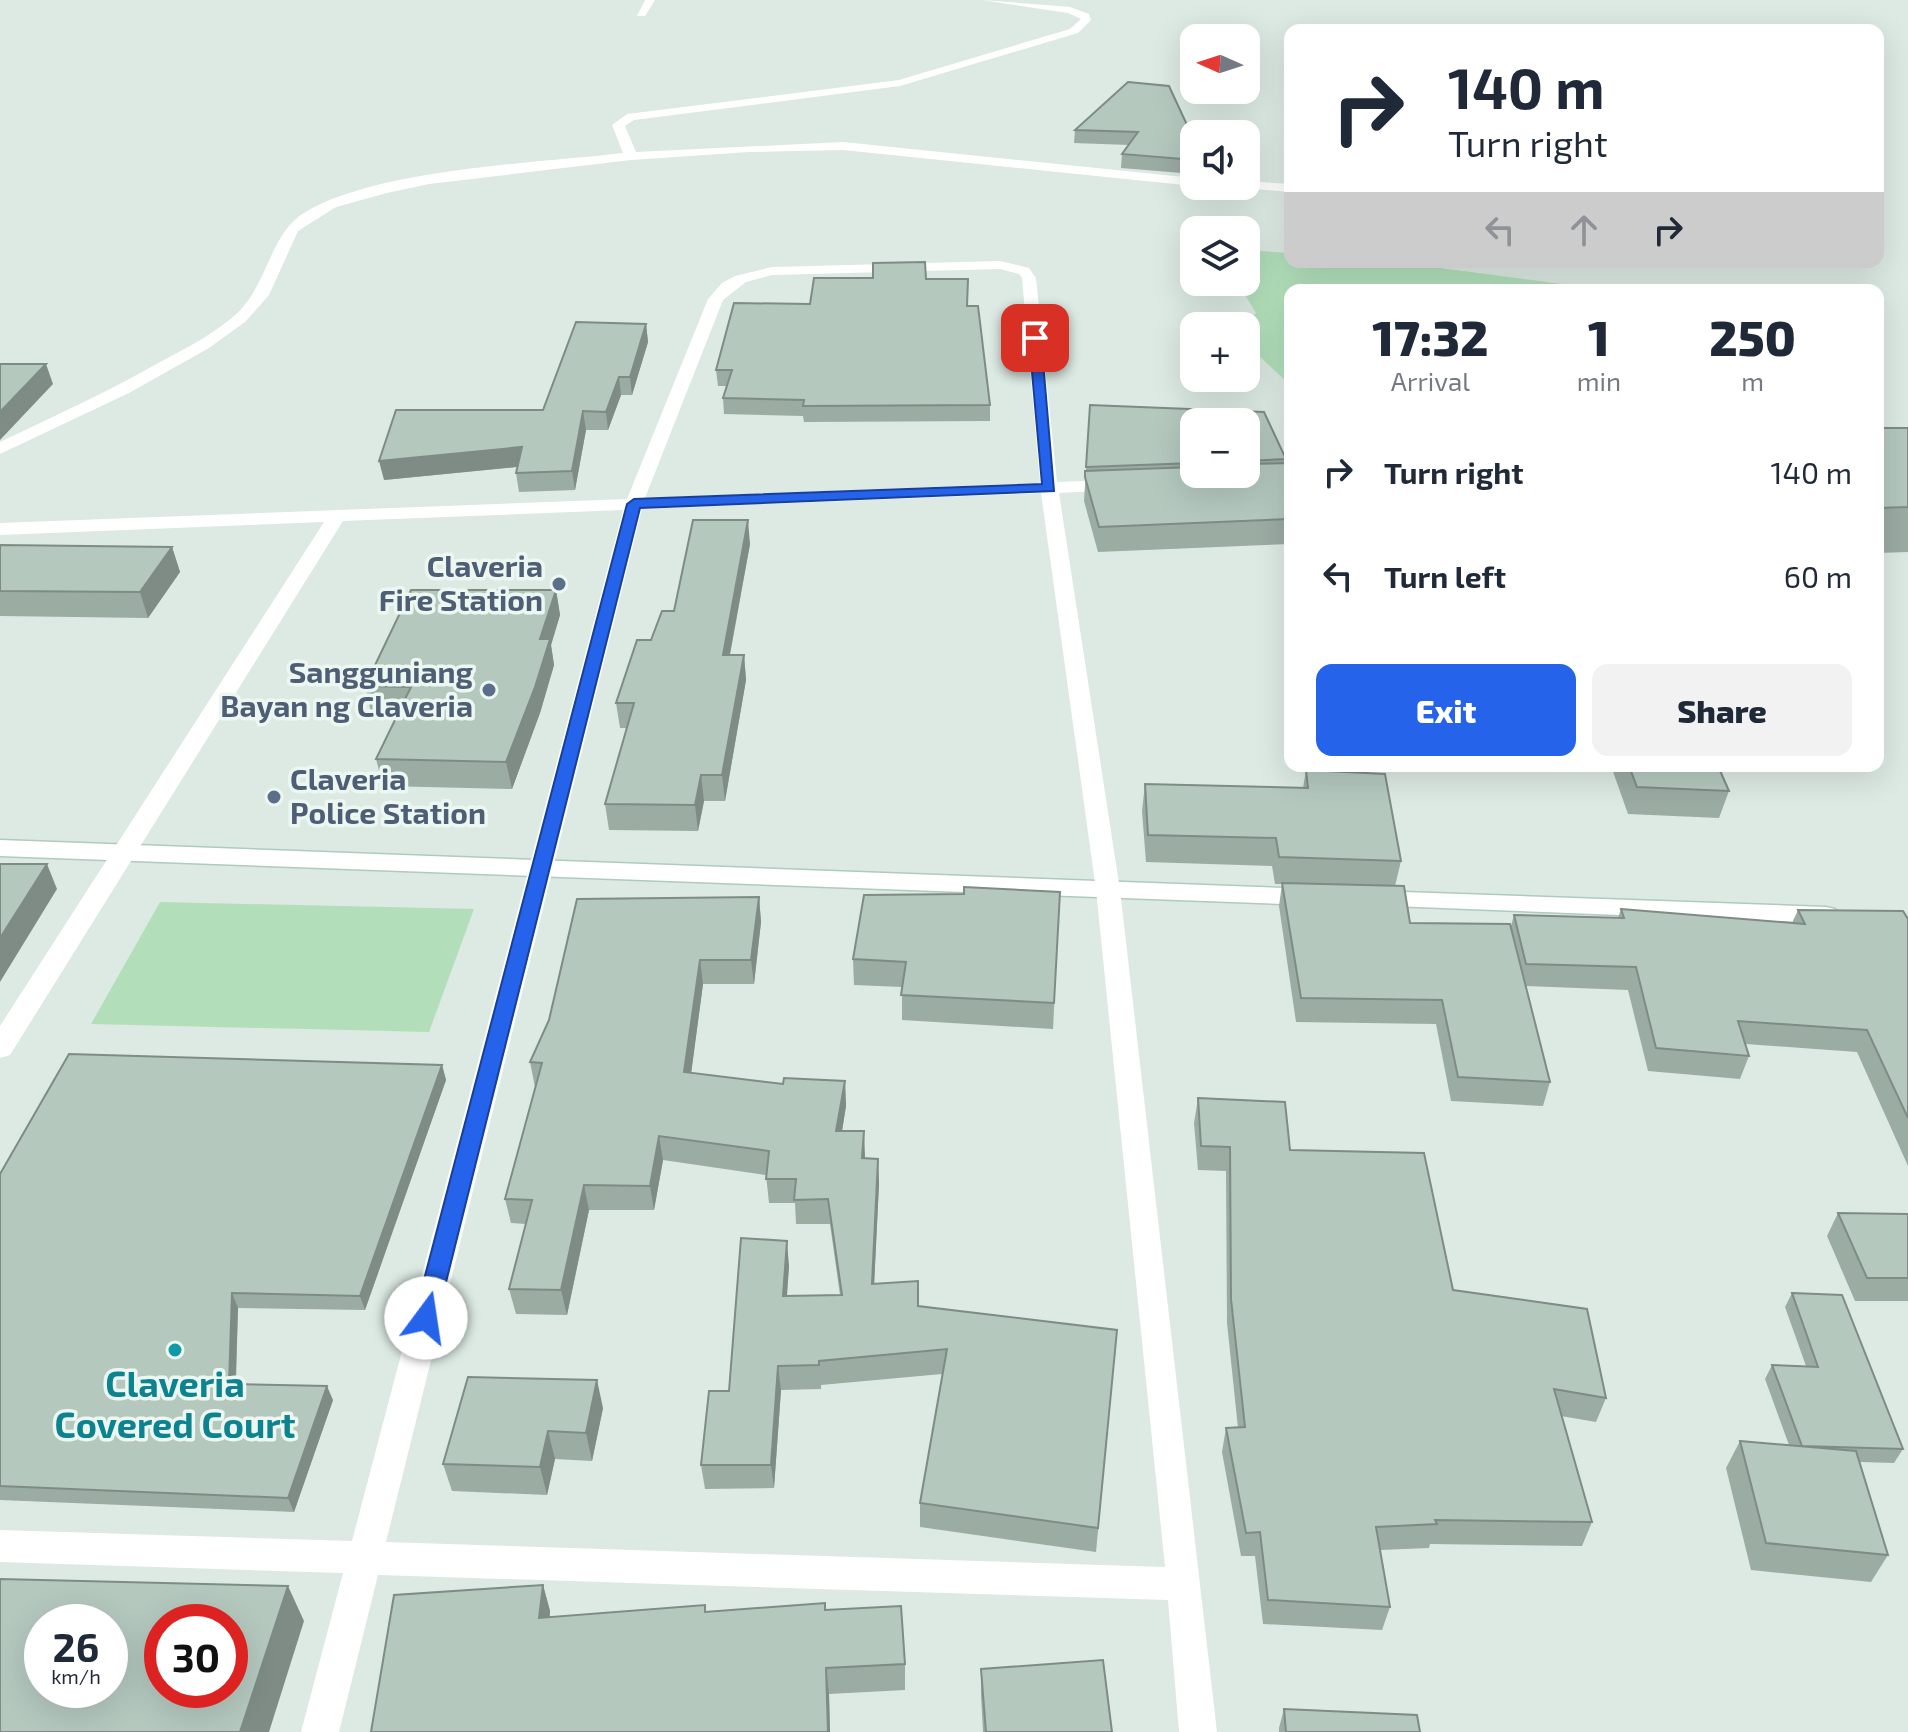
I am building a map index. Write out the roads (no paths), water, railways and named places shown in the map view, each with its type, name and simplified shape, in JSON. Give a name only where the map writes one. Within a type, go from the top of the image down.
[{"type":"street","points":[[641,14],[650,0]]},
{"type":"street","points":[[631,156],[618,125],[631,117],[783,95],[900,83],[1074,31],[1086,20],[1085,16],[1070,10],[987,0]]},
{"type":"street","points":[[0,449],[123,390],[203,345],[240,319],[264,292],[292,229],[307,217],[331,204],[429,180],[631,156],[749,148],[843,146],[1180,181]]},
{"type":"street","points":[[1260,186],[1284,188]]},
{"type":"street","points":[[320,1732],[634,504],[716,299],[726,286],[740,277],[772,271],[1000,265],[1024,271],[1029,278],[1049,488],[1108,890],[1198,1732]]},
{"type":"street","points":[[0,529],[1139,484]]},
{"type":"street","points":[[0,1048],[338,515]]},
{"type":"street","points":[[0,848],[1327,897]]},
{"type":"street","points":[[1359,899],[1845,916]]},
{"type":"street","points":[[0,1546],[1184,1584]]},
{"type":"place","name":"Claveria Fire Station","points":[[559,584]]},
{"type":"place","name":"Sangguniang Bayan ng Claveria","points":[[489,690]]},
{"type":"place","name":"Claveria Police Station","points":[[274,797]]},
{"type":"place","name":"Claveria Covered Court","points":[[175,1350]]}]
